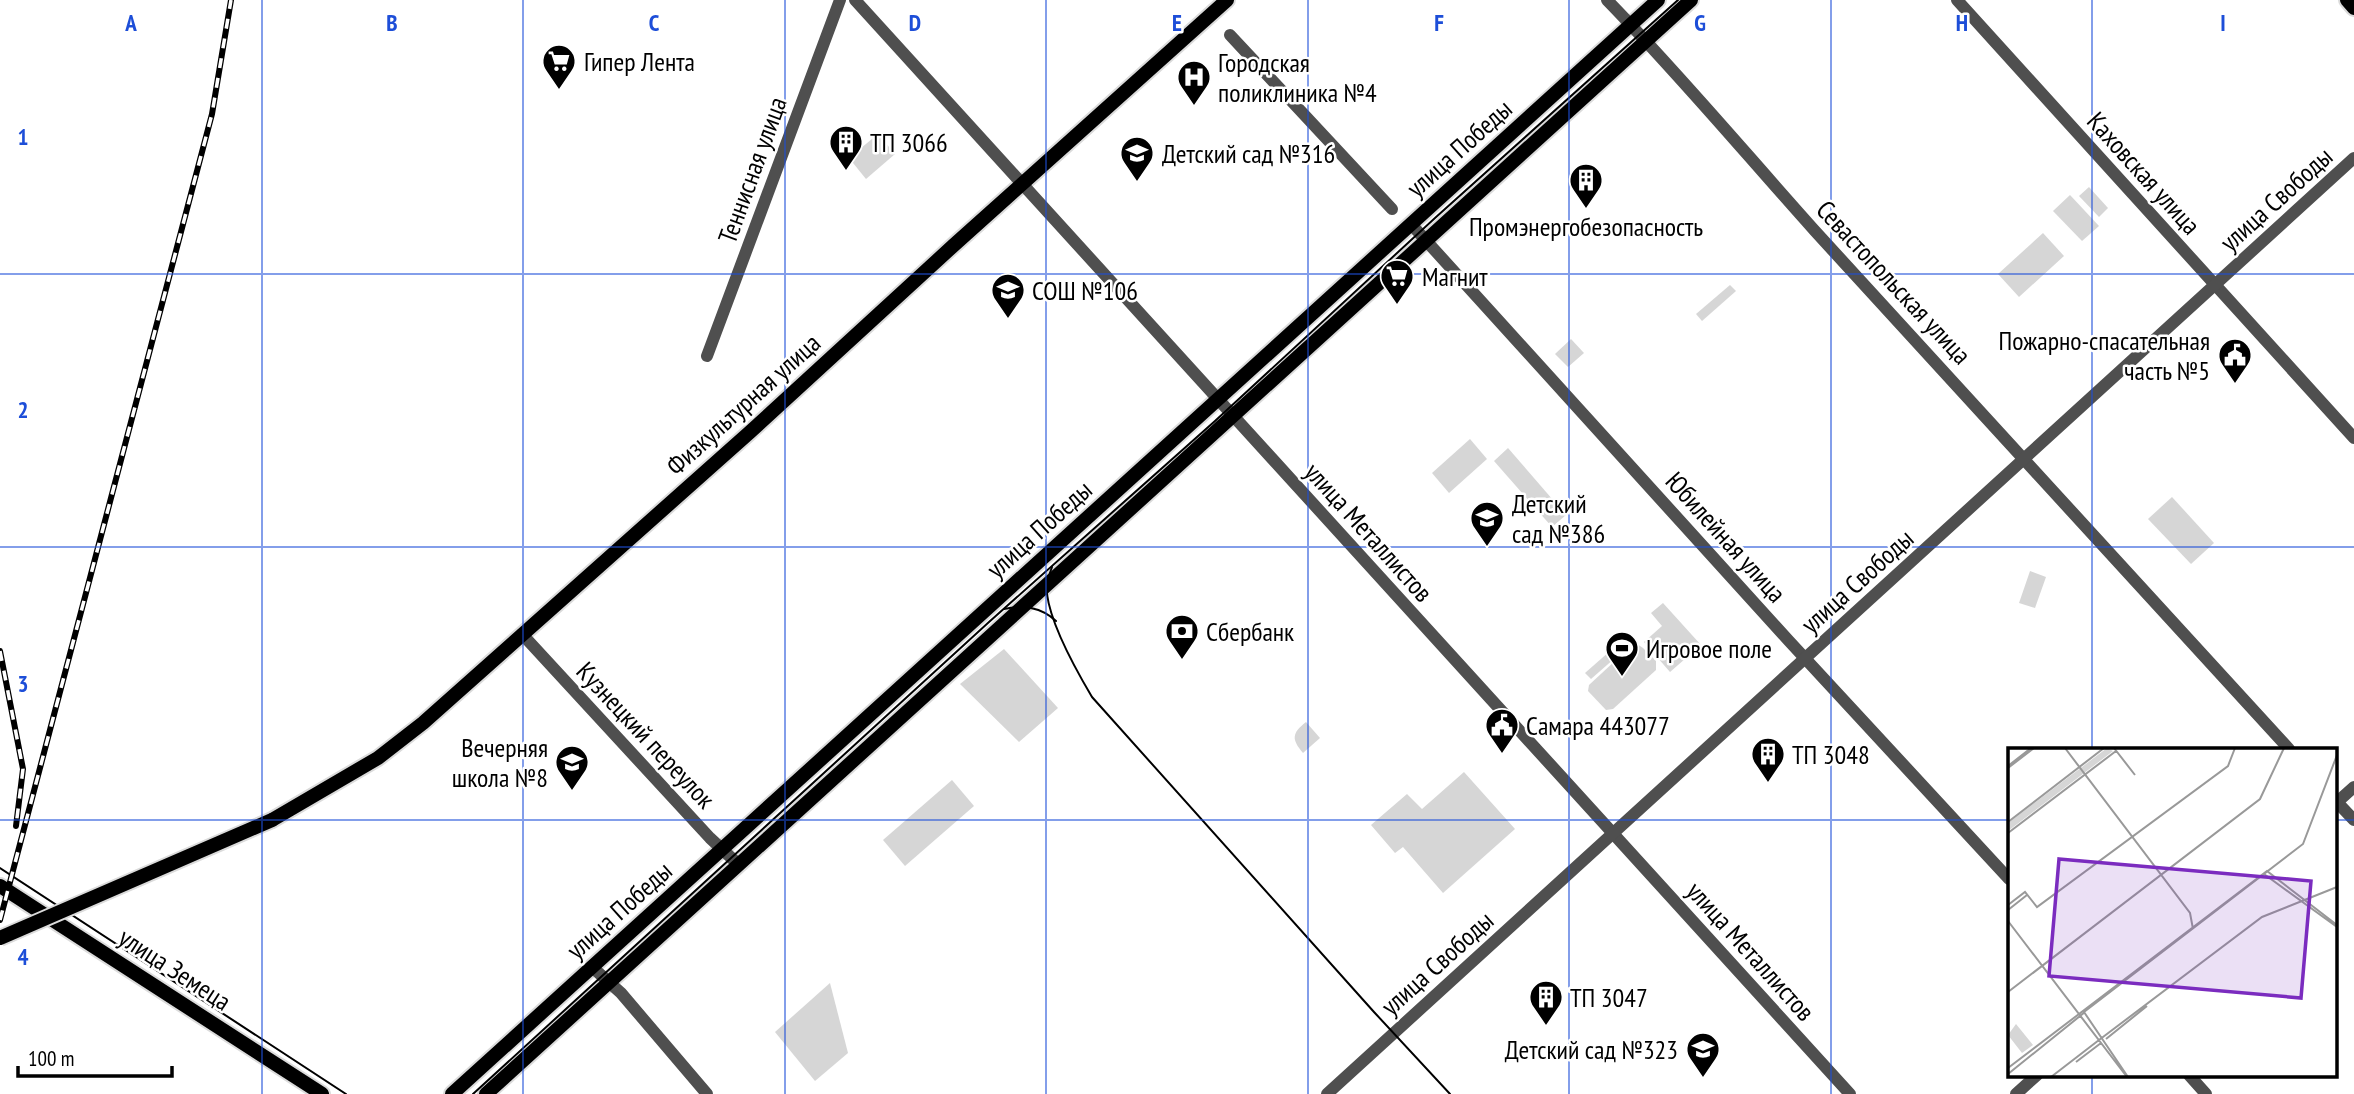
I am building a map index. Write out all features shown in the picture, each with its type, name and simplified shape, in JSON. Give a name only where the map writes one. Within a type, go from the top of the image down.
[{"type":"main road","name":"Физкультурная улица","points":[[0,938],[272,820],[378,758],[424,723],[751,432],[1227,0]]},
{"type":"main road","name":"улица Победы","points":[[452,1094],[1658,0]]},
{"type":"main road","name":"улица Победы","points":[[486,1094],[1691,0]]},
{"type":"main road","points":[[2347,0],[2354,8]]},
{"type":"main road","name":"улица Земеца","points":[[0,886],[322,1094]]},
{"type":"street","name":"Теннисная улица","points":[[707,356],[840,0]]},
{"type":"street","name":"улица Металлистов","points":[[855,0],[1850,1094]]},
{"type":"street","name":"Севастопольская улица","points":[[1607,0],[2288,748]]},
{"type":"street","name":"Каховская улица","points":[[1957,0],[2354,438]]},
{"type":"street","points":[[1230,35],[1392,209]]},
{"type":"street","name":"улица Свободы","points":[[1327,1094],[2354,158]]},
{"type":"street","name":"Юбилейная улица","points":[[1411,224],[1805,659],[2008,878]]},
{"type":"street","name":"Кузнецкий переулок","points":[[522,634],[738,865]]},
{"type":"street","points":[[2336,801],[2354,787]]},
{"type":"street","points":[[2336,803],[2354,820]]},
{"type":"street","points":[[593,967],[621,993],[707,1094]]},
{"type":"street","points":[[2016,1094],[2036,1076]]},
{"type":"street","points":[[2190,1076],[2206,1094]]},
{"type":"shaded area","points":[[878,134],[895,154],[866,179],[849,158]]},
{"type":"shaded area","points":[[2089,187],[2108,208],[2099,217],[2079,196]]},
{"type":"shaded area","points":[[2070,195],[2099,226],[2082,241],[2053,211]]},
{"type":"shaded area","points":[[2043,233],[2064,256],[2019,297],[1998,274]]},
{"type":"shaded area","points":[[1730,285],[1736,291],[1702,321],[1696,314]]},
{"type":"shaded area","points":[[1571,339],[1584,353],[1568,367],[1555,354]]},
{"type":"shaded area","points":[[1470,439],[1487,459],[1449,493],[1432,473]]},
{"type":"shaded area","points":[[1508,448],[1566,515],[1552,527],[1494,461]]},
{"type":"shaded area","points":[[2172,497],[2214,543],[2191,564],[2148,519]]},
{"type":"shaded area","points":[[2030,571],[2046,577],[2035,608],[2019,603]]},
{"type":"shaded area","points":[[1663,603],[1701,645],[1670,672],[1644,642],[1662,626],[1651,613]]},
{"type":"shaded area","points":[[1618,644],[1623,651],[1591,679],[1585,673]]},
{"type":"shaded area","name":"Игровое поле","points":[[1637,644],[1656,661],[1656,670],[1613,709],[1606,710],[1588,691],[1589,685],[1629,648]]},
{"type":"shaded area","points":[[1004,649],[1058,708],[1019,742],[960,684]]},
{"type":"shaded area","points":[[1306,722],[1320,738],[1303,753],[1296,744],[1295,736]]},
{"type":"shaded area","points":[[1464,772],[1515,829],[1443,893],[1403,847],[1395,853],[1371,825],[1407,794],[1422,809]]},
{"type":"shaded area","points":[[952,780],[974,806],[905,866],[883,840]]},
{"type":"shaded area","points":[[830,983],[848,1053],[815,1081],[775,1032]]},
{"type":"tram line","points":[[473,1094],[989,622],[1215,421],[1435,218],[1678,0]]},
{"type":"tram line","points":[[1052,567],[1047,591],[1049,607],[1059,634],[1092,697],[1450,1094]]},
{"type":"tram line","points":[[1004,609],[1032,608],[1056,621]]},
{"type":"tram line","points":[[0,868],[346,1094]]},
{"type":"railway","points":[[0,920],[212,114],[231,0]]},
{"type":"railway","points":[[0,651],[23,769],[16,826]]},
{"type":"place","name":"Гипер Лента","points":[[559,91]]},
{"type":"place","name":"Городская поликлиника №4","points":[[1194,107]]},
{"type":"place","name":"ТП 3066","points":[[846,172]]},
{"type":"place","name":"Детский сад №316","points":[[1137,183]]},
{"type":"place","name":"Промэнергобезопасность","points":[[1586,210]]},
{"type":"place","name":"Магнит","points":[[1397,306]]},
{"type":"place","name":"СОШ №106","points":[[1008,320]]},
{"type":"place","name":"Пожарно-спасательная часть №5","points":[[2235,385]]},
{"type":"place","name":"Детский сад №386","points":[[1487,548]]},
{"type":"place","name":"Сбербанк","points":[[1182,661]]},
{"type":"place","name":"Игровое поле","points":[[1622,678]]},
{"type":"place","name":"Самара 443077","points":[[1502,755]]},
{"type":"place","name":"ТП 3048","points":[[1768,784]]},
{"type":"place","name":"Вечерняя школа №8","points":[[572,792]]},
{"type":"place","name":"ТП 3047","points":[[1546,1027]]},
{"type":"place","name":"Детский сад №323","points":[[1703,1079]]}]
